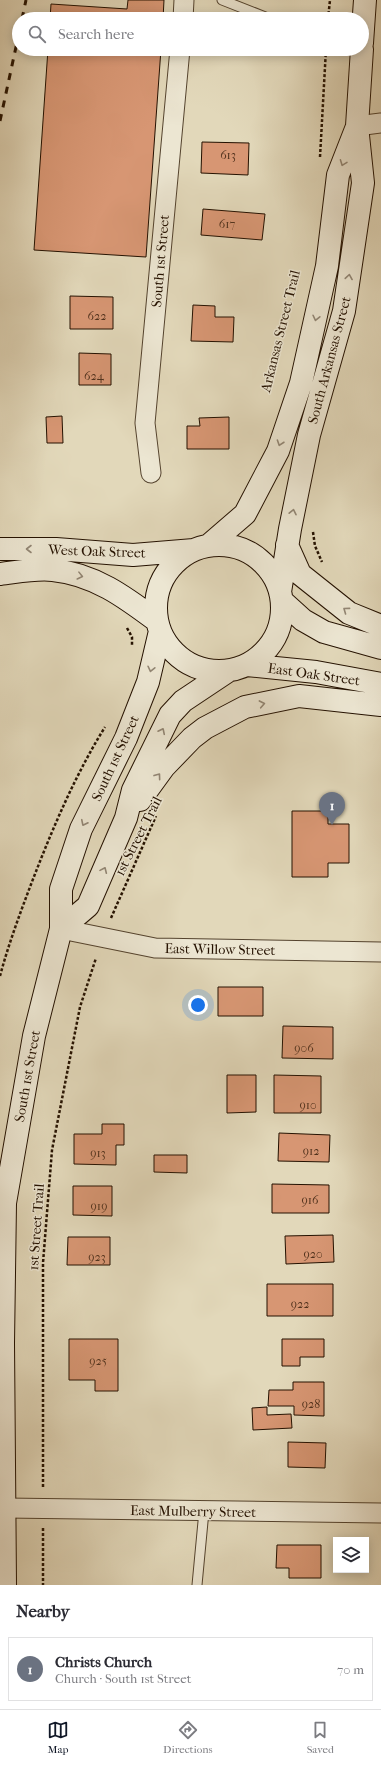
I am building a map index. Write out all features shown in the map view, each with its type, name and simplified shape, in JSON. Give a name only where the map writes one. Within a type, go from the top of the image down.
[{"type":"street","points":[[183,12],[184,0]]},
{"type":"street","points":[[364,12],[365,0]]},
{"type":"street","name":"South 1st Street","points":[[151,473],[145,423],[179,56]]},
{"type":"street","name":"South Arkansas Street","points":[[281,597],[287,545],[309,435],[344,311],[363,183],[357,126],[362,56]]},
{"type":"street","points":[[357,126],[381,123]]},
{"type":"street","name":"South Arkansas Street","points":[[201,548],[245,514],[278,451],[301,383],[327,266],[338,175],[357,126]]},
{"type":"street","points":[[287,545],[300,574],[349,613],[381,626]]},
{"type":"street","points":[[61,929],[88,906],[126,818],[133,790],[170,715],[183,701],[263,653],[274,638],[281,620],[281,597],[273,575],[261,561],[246,551],[234,547],[201,548],[179,559],[167,572],[159,587],[155,604],[158,626],[168,646],[180,658],[194,667],[211,671],[237,668]]},
{"type":"street","name":"West Oak Street","points":[[0,549],[56,549],[133,555],[201,548]]},
{"type":"street","name":"West Oak Street","points":[[0,574],[52,569],[93,580],[120,594],[158,626]]},
{"type":"street","points":[[281,597],[303,620],[324,632],[381,648]]},
{"type":"street","name":"South 1st Street","points":[[5,1585],[2,1343],[5,1202],[34,1036],[61,929],[61,889],[81,829],[131,724],[148,682],[158,626]]},
{"type":"street","name":"East Oak Street","points":[[237,668],[316,672],[381,684]]},
{"type":"street","points":[[126,818],[164,767],[192,738],[205,728],[245,707],[299,696],[381,705]]},
{"type":"street","name":"East Willow Street","points":[[61,929],[156,948],[381,952]]},
{"type":"street","name":"East Mulberry Street","points":[[5,1508],[381,1513]]},
{"type":"lane","points":[[222,0],[253,12]]},
{"type":"lane","points":[[197,1585],[204,1511]]},
{"type":"path","points":[[329,12],[330,0]]},
{"type":"path","points":[[319,160],[326,56]]},
{"type":"path","points":[[313,528],[315,546],[326,566]]},
{"type":"path","points":[[125,625],[132,637],[131,651]]},
{"type":"path","name":"1st Street Trail","points":[[116,905],[160,811]]},
{"type":"path","name":"1st Street Trail","points":[[43,1487],[43,1263],[52,1150],[80,1007],[92,972]]},
{"type":"path","points":[[43,1535],[43,1585]]},
{"type":"building","points":[[128,0],[164,0],[163,12],[50,12],[51,4],[127,9]]},
{"type":"building","points":[[48,56],[160,56],[146,257],[34,250]]},
{"type":"building","points":[[202,142],[249,143],[248,175],[201,173]]},
{"type":"building","points":[[203,209],[265,214],[262,240],[201,235]]},
{"type":"building","points":[[70,296],[113,297],[113,329],[70,329]]},
{"type":"building","points":[[193,305],[215,306],[215,317],[234,317],[233,342],[191,341]]},
{"type":"building","points":[[79,353],[111,354],[111,385],[79,385]]},
{"type":"building","points":[[62,416],[63,443],[47,443],[46,417]]},
{"type":"building","points":[[229,417],[229,449],[187,449],[187,426],[200,426],[199,418]]},
{"type":"building","points":[[292,811],[328,811],[328,824],[349,824],[349,863],[328,863],[328,877],[292,877]]},
{"type":"building","points":[[218,987],[263,987],[263,1016],[218,1016]]},
{"type":"building","points":[[283,1026],[333,1027],[333,1059],[282,1058]]},
{"type":"building","points":[[227,1075],[256,1075],[256,1112],[227,1113]]},
{"type":"building","points":[[274,1075],[321,1076],[321,1113],[274,1113]]},
{"type":"building","points":[[102,1124],[124,1124],[124,1145],[116,1145],[116,1165],[74,1164],[74,1134],[102,1134]]},
{"type":"building","points":[[279,1133],[330,1135],[329,1162],[278,1161]]},
{"type":"building","points":[[154,1155],[187,1155],[187,1173],[154,1172]]},
{"type":"building","points":[[272,1184],[329,1185],[329,1213],[272,1213]]},
{"type":"building","points":[[73,1186],[112,1186],[112,1216],[73,1215]]},
{"type":"building","points":[[333,1235],[334,1262],[286,1264],[285,1236]]},
{"type":"building","points":[[68,1237],[110,1237],[110,1265],[67,1265]]},
{"type":"building","points":[[267,1284],[333,1284],[333,1316],[267,1316]]},
{"type":"building","points":[[69,1339],[118,1339],[118,1391],[95,1391],[95,1380],[69,1380]]},
{"type":"building","points":[[282,1339],[324,1339],[324,1357],[300,1357],[300,1366],[282,1366]]},
{"type":"building","points":[[293,1382],[324,1382],[324,1416],[294,1415],[294,1406],[268,1406],[269,1390],[293,1390]]},
{"type":"building","points":[[267,1407],[267,1415],[291,1414],[292,1428],[253,1430],[252,1408]]},
{"type":"building","points":[[288,1442],[326,1443],[325,1468],[288,1467]]},
{"type":"building","points":[[277,1545],[321,1545],[321,1578],[289,1578],[289,1568],[276,1568]]},
{"type":"railway","points":[[23,12],[26,0]]},
{"type":"railway","points":[[0,121],[14,56]]},
{"type":"place","name":"Christs Church","points":[[332,825]]}]
